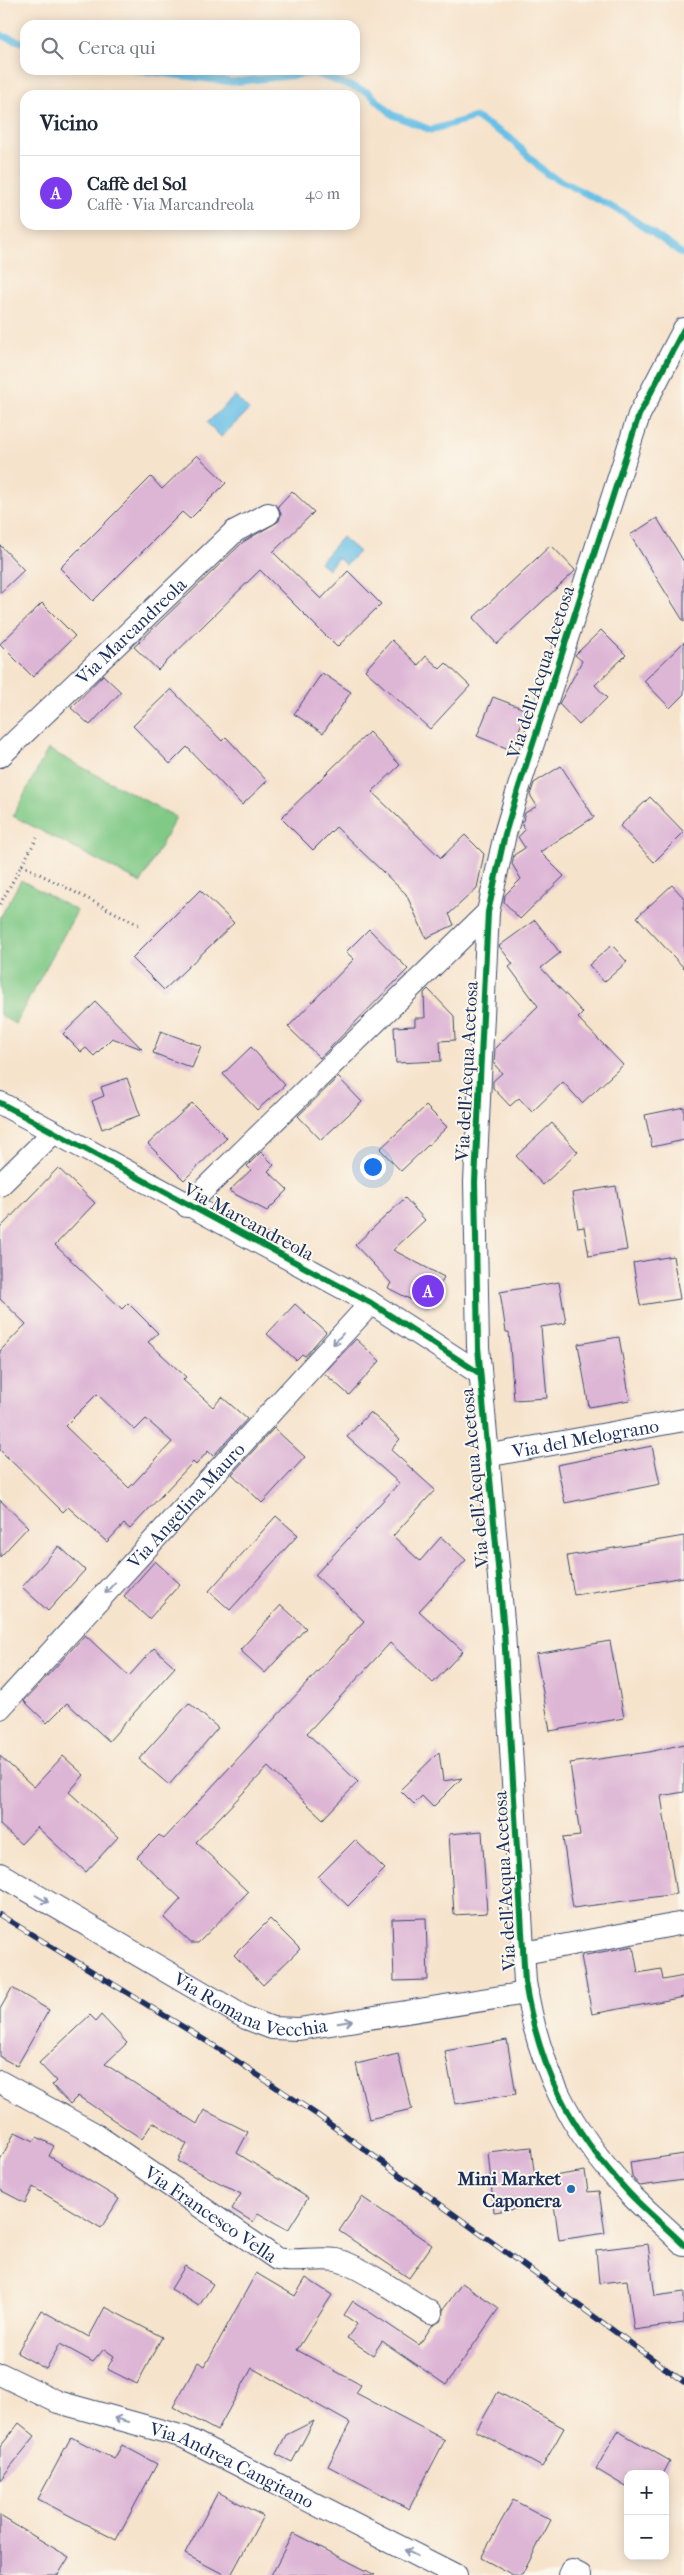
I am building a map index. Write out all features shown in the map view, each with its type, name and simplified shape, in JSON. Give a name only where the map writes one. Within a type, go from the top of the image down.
[{"type":"street","name":"Via dell'Acqua Acetosa","points":[[684,329],[639,415],[505,834],[488,912],[476,1182],[479,1373],[504,1632],[527,1992],[534,2031],[548,2073],[572,2121],[602,2161],[630,2193],[684,2245]]},
{"type":"street","name":"Via Marcandreola","points":[[0,756],[235,531],[268,514]]},
{"type":"street","points":[[187,1206],[488,912]]},
{"type":"street","name":"Via Marcandreola","points":[[0,1103],[187,1206],[371,1303],[479,1373]]},
{"type":"street","points":[[0,1186],[53,1133]]},
{"type":"street","name":"Via Angelina Mauro","points":[[0,1708],[371,1303]]},
{"type":"street","name":"Via del Melograno","points":[[486,1456],[684,1420]]},
{"type":"street","name":"Via Romana Vecchia","points":[[0,1874],[246,2018],[272,2028],[299,2029],[527,1992]]},
{"type":"street","name":"Via dell'Acqua Acetosa","points":[[524,1953],[684,1923]]},
{"type":"street","name":"Via Francesco Vella","points":[[0,2082],[93,2133],[277,2259],[290,2262],[329,2259],[348,2264],[431,2313]]},
{"type":"street","name":"Via Andrea Cangitano","points":[[0,2374],[58,2402],[184,2437],[454,2575]]},
{"type":"path","points":[[0,904],[37,838]]},
{"type":"path","points":[[22,865],[141,926]]},
{"type":"green space","points":[[48,749],[176,817],[141,883],[13,816]]},
{"type":"green space","points":[[21,880],[77,911],[15,1024],[0,1015],[0,918]]},
{"type":"water","points":[[235,396],[249,410],[221,437],[207,423]]},
{"type":"water","points":[[342,537],[359,552],[346,565],[338,558],[328,569],[320,562]]},
{"type":"building","points":[[197,455],[226,483],[190,519],[182,512],[93,601],[60,568],[151,477],[162,489]]},
{"type":"building","points":[[292,491],[314,512],[273,552],[321,599],[348,571],[381,604],[337,647],[260,570],[158,670],[134,647],[243,542],[279,521],[281,514],[278,506]]},
{"type":"building","points":[[657,518],[684,562],[684,622],[630,535]]},
{"type":"building","points":[[0,545],[24,570],[0,593]]},
{"type":"building","points":[[551,545],[575,570],[574,572],[497,644],[473,618]]},
{"type":"building","points":[[42,603],[75,636],[33,677],[0,644]]},
{"type":"building","points":[[601,630],[626,655],[595,685],[607,698],[579,725],[559,704],[582,661],[575,655]]},
{"type":"building","points":[[392,640],[418,665],[426,656],[440,669],[446,663],[470,686],[430,729],[365,670]]},
{"type":"building","points":[[684,642],[684,694],[670,708],[644,681]]},
{"type":"building","points":[[322,673],[351,692],[323,733],[294,714]]},
{"type":"building","points":[[103,675],[121,692],[90,725],[71,708]]},
{"type":"building","points":[[171,689],[222,741],[226,737],[267,781],[242,805],[187,747],[170,764],[133,726]]},
{"type":"building","points":[[493,697],[527,710],[511,750],[477,736]]},
{"type":"building","points":[[369,732],[400,765],[372,792],[441,858],[465,835],[484,854],[477,888],[449,914],[454,925],[426,938],[406,894],[336,827],[313,850],[281,818]]},
{"type":"building","points":[[561,766],[594,817],[540,852],[564,876],[520,919],[504,902],[505,895],[521,879],[512,864],[514,855],[525,848],[518,837],[525,830],[522,824],[525,813],[537,806],[530,795],[534,783]]},
{"type":"building","points":[[650,797],[684,832],[654,862],[620,826]]},
{"type":"building","points":[[672,885],[684,898],[684,968],[637,917]]},
{"type":"building","points":[[200,890],[234,923],[164,990],[132,958]]},
{"type":"building","points":[[535,920],[560,953],[541,968],[583,1013],[578,1018],[623,1065],[582,1103],[563,1082],[532,1112],[519,1098],[510,1106],[493,1088],[493,1081],[502,1073],[494,1064],[495,1048],[538,1006],[509,967],[513,964],[499,946]]},
{"type":"building","points":[[369,929],[408,969],[320,1058],[288,1027],[354,959],[346,952]]},
{"type":"building","points":[[612,945],[627,962],[604,982],[589,965]]},
{"type":"building","points":[[428,989],[454,1016],[455,1040],[440,1041],[441,1061],[396,1063],[394,1027],[415,1026],[415,1018],[425,1018],[424,993]]},
{"type":"building","points":[[96,1002],[142,1049],[112,1038],[94,1056],[86,1048],[81,1052],[63,1034]]},
{"type":"building","points":[[161,1031],[201,1046],[192,1068],[153,1053]]},
{"type":"building","points":[[251,1047],[285,1085],[257,1110],[223,1074]]},
{"type":"building","points":[[338,1077],[362,1102],[321,1140],[298,1116]]},
{"type":"building","points":[[127,1078],[140,1115],[102,1129],[92,1101],[104,1096],[101,1087]]},
{"type":"building","points":[[192,1103],[227,1138],[184,1180],[148,1144]]},
{"type":"building","points":[[426,1106],[447,1127],[401,1171],[380,1149]]},
{"type":"building","points":[[684,1107],[684,1140],[652,1147],[645,1115]]},
{"type":"building","points":[[552,1123],[578,1152],[543,1185],[516,1156]]},
{"type":"building","points":[[261,1152],[274,1165],[268,1171],[288,1190],[267,1211],[229,1191],[251,1170],[247,1166]]},
{"type":"building","points":[[58,1168],[95,1203],[55,1245],[122,1309],[128,1303],[158,1333],[148,1342],[186,1377],[183,1380],[213,1407],[222,1397],[247,1419],[213,1456],[208,1451],[196,1465],[193,1462],[130,1529],[124,1524],[107,1542],[68,1507],[63,1512],[0,1450],[0,1351],[26,1324],[0,1299],[0,1228]],"holes":[[[97,1394],[135,1430],[146,1419],[172,1442],[129,1488],[65,1426]]]},
{"type":"building","points":[[616,1186],[627,1250],[589,1256],[584,1227],[578,1228],[572,1193]]},
{"type":"building","points":[[405,1198],[425,1220],[393,1250],[444,1277],[427,1308],[388,1288],[391,1283],[355,1245]]},
{"type":"building","points":[[673,1256],[680,1299],[640,1305],[633,1263]]},
{"type":"building","points":[[559,1282],[566,1323],[541,1327],[547,1398],[514,1400],[509,1332],[506,1332],[500,1292]]},
{"type":"building","points":[[295,1304],[326,1332],[305,1356],[302,1354],[296,1360],[267,1334]]},
{"type":"building","points":[[619,1337],[630,1400],[589,1407],[578,1344]]},
{"type":"building","points":[[356,1339],[380,1361],[349,1395],[324,1373]]},
{"type":"building","points":[[370,1412],[400,1439],[391,1450],[435,1490],[393,1536],[420,1561],[441,1537],[466,1560],[419,1611],[463,1651],[433,1683],[390,1643],[307,1733],[358,1782],[323,1819],[268,1767],[196,1842],[248,1892],[198,1943],[191,1943],[164,1918],[181,1899],[137,1857],[159,1835],[164,1839],[364,1621],[315,1575],[399,1483],[347,1437]]},
{"type":"building","points":[[274,1428],[305,1457],[262,1503],[232,1474]]},
{"type":"building","points":[[652,1446],[660,1484],[565,1503],[557,1465]]},
{"type":"building","points":[[0,1500],[28,1527],[0,1557]]},
{"type":"building","points":[[276,1516],[298,1535],[230,1610],[209,1591]]},
{"type":"building","points":[[684,1536],[684,1577],[574,1595],[567,1556]]},
{"type":"building","points":[[59,1546],[85,1570],[48,1611],[22,1587]]},
{"type":"building","points":[[155,1561],[180,1584],[149,1619],[124,1596]]},
{"type":"building","points":[[281,1605],[306,1628],[265,1673],[240,1650]]},
{"type":"building","points":[[85,1635],[129,1676],[154,1648],[175,1667],[109,1741],[67,1703],[47,1723],[24,1701]]},
{"type":"building","points":[[610,1641],[624,1718],[550,1731],[536,1654]]},
{"type":"building","points":[[189,1703],[218,1728],[169,1785],[139,1759]]},
{"type":"building","points":[[684,1744],[684,1792],[661,1796],[676,1894],[573,1908],[563,1838],[580,1836],[570,1763],[649,1752]]},
{"type":"building","points":[[439,1752],[443,1781],[462,1778],[433,1807],[422,1796],[414,1804],[400,1790]]},
{"type":"building","points":[[0,1756],[34,1787],[63,1756],[84,1775],[69,1792],[118,1837],[86,1872],[37,1827],[21,1844],[0,1825]]},
{"type":"building","points":[[482,1831],[487,1913],[454,1915],[449,1834]]},
{"type":"building","points":[[355,1840],[385,1869],[348,1906],[318,1877]]},
{"type":"building","points":[[426,1918],[428,1980],[394,1981],[392,1919]]},
{"type":"building","points":[[270,1919],[300,1949],[263,1985],[234,1955]]},
{"type":"building","points":[[633,1946],[638,1973],[661,1969],[663,1980],[684,1976],[684,1997],[592,2014],[581,1956]]},
{"type":"building","points":[[12,1988],[49,2010],[17,2066],[0,2057],[0,2009]]},
{"type":"building","points":[[90,2015],[96,2021],[101,2015],[127,2043],[105,2064],[197,2124],[204,2110],[248,2132],[237,2153],[308,2198],[288,2230],[258,2213],[253,2222],[232,2209],[241,2194],[178,2161],[187,2144],[153,2122],[142,2139],[78,2096],[70,2104],[52,2085],[56,2081],[39,2063]]},
{"type":"building","points":[[507,2040],[516,2094],[455,2104],[445,2051]]},
{"type":"building","points":[[398,2054],[412,2109],[369,2119],[356,2064]]},
{"type":"building","points":[[15,2132],[34,2141],[37,2137],[54,2146],[49,2156],[119,2199],[101,2228],[33,2187],[25,2203],[0,2190],[0,2160]]},
{"type":"building","points":[[531,2147],[535,2179],[585,2171],[588,2192],[599,2191],[605,2233],[559,2240],[554,2204],[494,2212],[488,2152]]},
{"type":"building","points":[[684,2154],[684,2180],[640,2186],[632,2177],[630,2162]]},
{"type":"building","points":[[362,2197],[432,2245],[409,2278],[339,2231]]},
{"type":"building","points":[[648,2244],[655,2296],[684,2292],[684,2323],[634,2330],[627,2280],[599,2283],[596,2250]]},
{"type":"building","points":[[185,2266],[213,2284],[199,2306],[171,2289]]},
{"type":"building","points":[[256,2273],[295,2296],[306,2278],[332,2295],[297,2350],[361,2385],[356,2393],[445,2440],[409,2509],[328,2466],[350,2423],[252,2368],[217,2431],[173,2407],[198,2362],[205,2366]]},
{"type":"building","points":[[462,2283],[499,2308],[446,2385],[382,2341],[373,2355],[347,2338],[357,2324],[344,2315],[353,2301],[419,2345],[432,2326],[442,2320],[443,2310]]},
{"type":"building","points":[[105,2307],[162,2337],[137,2384],[107,2369],[114,2356],[104,2349],[93,2362],[60,2344],[46,2369],[17,2353],[41,2310],[89,2337]]},
{"type":"building","points":[[498,2392],[564,2428],[542,2467],[476,2431]]},
{"type":"building","points":[[314,2421],[292,2462],[276,2454],[286,2435]]},
{"type":"building","points":[[19,2423],[35,2436],[0,2480],[0,2447]]},
{"type":"building","points":[[618,2431],[670,2461],[665,2470],[624,2470],[624,2486],[596,2469]]},
{"type":"building","points":[[71,2437],[114,2459],[122,2445],[157,2464],[116,2540],[38,2499]]},
{"type":"building","points":[[218,2492],[263,2516],[231,2575],[225,2575],[185,2554]]},
{"type":"building","points":[[513,2500],[551,2520],[522,2575],[513,2575],[481,2558]]},
{"type":"building","points":[[0,2516],[69,2557],[58,2575],[0,2575]]},
{"type":"building","points":[[293,2533],[375,2575],[271,2575]]},
{"type":"waterway","points":[[0,35],[20,41]]},
{"type":"waterway","points":[[176,75],[233,82],[296,75]]},
{"type":"waterway","points":[[320,75],[368,92],[393,115],[431,130],[475,117],[510,138],[547,174],[624,213],[684,255]]},
{"type":"railway","points":[[0,1915],[216,2047],[316,2114],[684,2382]]},
{"type":"cycle path","points":[[684,329],[639,415],[505,834],[488,912],[475,1182],[478,1347],[504,1632],[525,1982],[531,2013],[548,2070],[573,2121],[589,2145],[629,2193],[684,2245]]},
{"type":"cycle path","points":[[0,1103],[371,1303],[479,1373]]},
{"type":"place","name":"Caffè del Sol","points":[[428,1291]]},
{"type":"place","name":"Mini Market Caponera","points":[[571,2189]]}]
